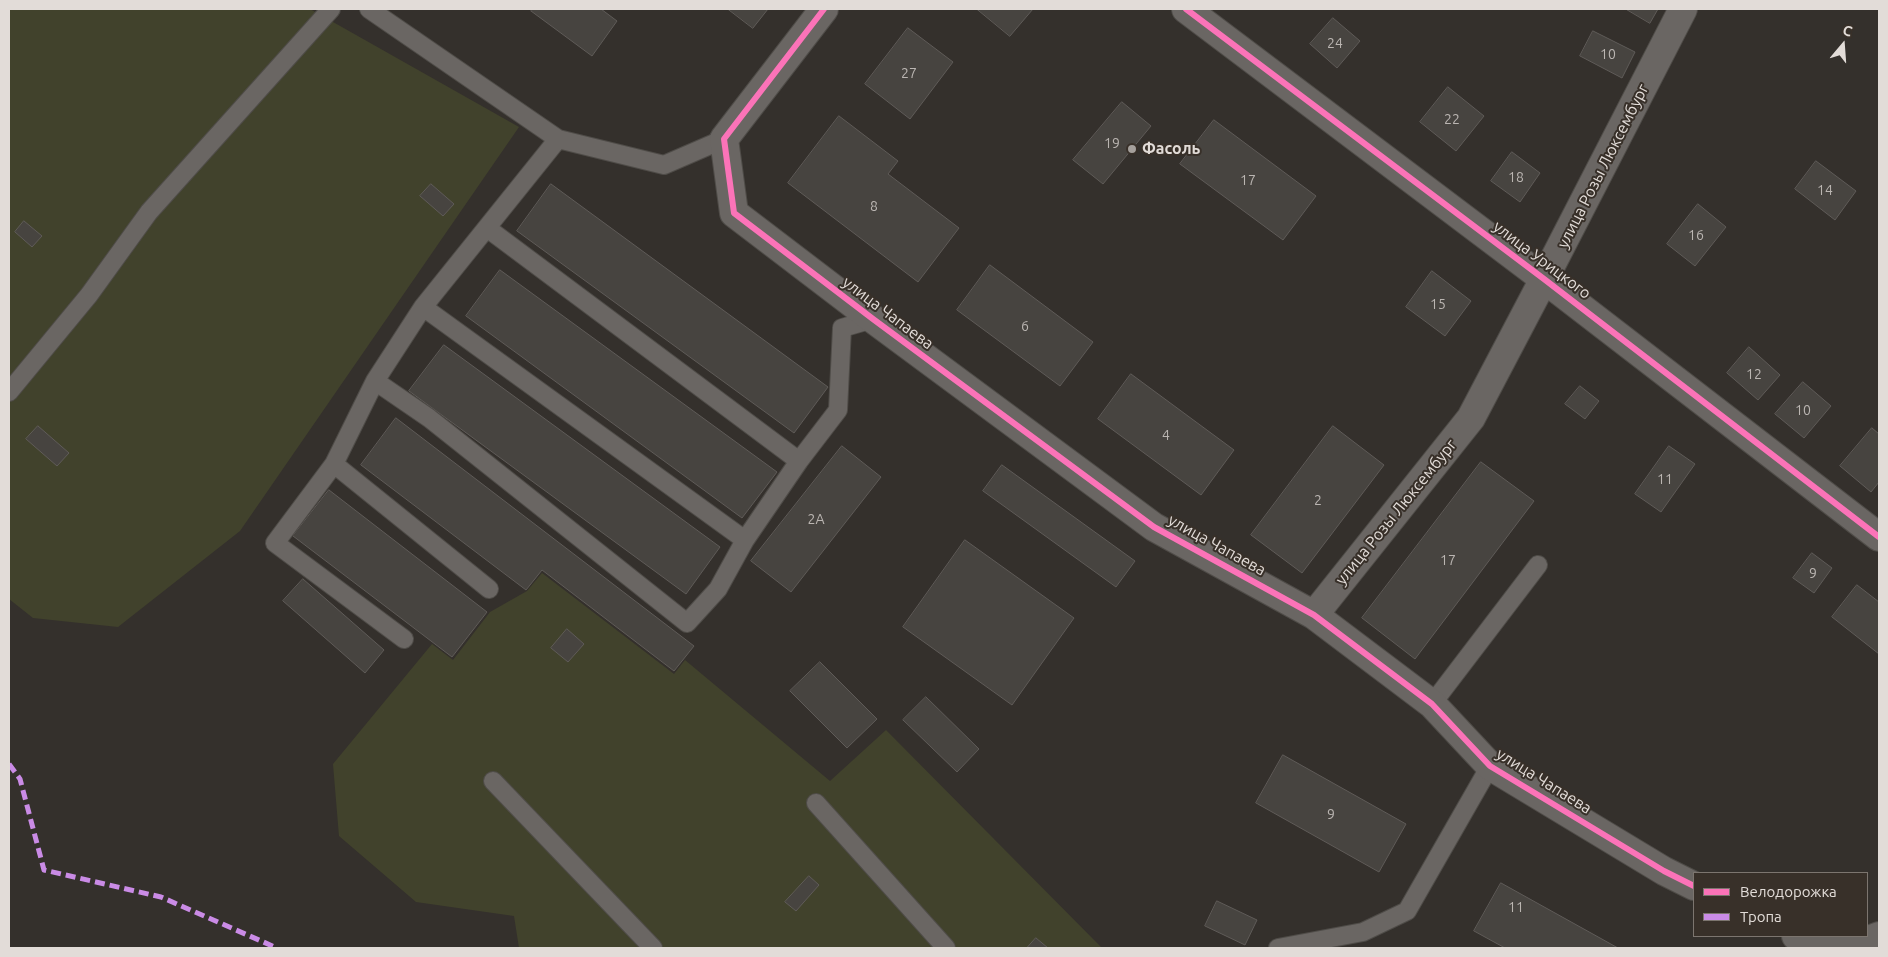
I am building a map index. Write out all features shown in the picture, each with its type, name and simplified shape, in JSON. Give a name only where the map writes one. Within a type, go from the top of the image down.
[{"type":"street","points":[[724,139],[824,9]]},
{"type":"street","name":"улица Урицкого","points":[[1186,9],[1544,279],[1879,537]]},
{"type":"street","name":"улица Розы Люксембург","points":[[1314,615],[1471,418],[1683,9]]},
{"type":"street","name":"улица Чапаева","points":[[724,139],[734,213],[873,320],[1154,526],[1314,615],[1432,704],[1490,766],[1664,871],[1693,886]]},
{"type":"street","points":[[1847,948],[1879,936]]},
{"type":"street","points":[[1800,937],[1838,948]]},
{"type":"lane","points":[[9,392],[89,295],[149,212],[331,9]]},
{"type":"lane","points":[[369,9],[558,139],[664,164],[724,139]]},
{"type":"lane","points":[[404,639],[275,543],[334,464],[375,381],[423,307],[558,139]]},
{"type":"lane","points":[[487,228],[799,461]]},
{"type":"lane","points":[[423,307],[744,540]]},
{"type":"lane","points":[[375,381],[429,418],[687,623],[718,589],[744,540],[799,461],[838,410],[842,328],[873,320]]},
{"type":"lane","points":[[334,464],[489,589]]},
{"type":"lane","points":[[1432,704],[1538,565]]},
{"type":"lane","points":[[1278,948],[1363,932],[1407,911],[1490,766]]},
{"type":"lane","points":[[493,781],[652,948]]},
{"type":"lane","points":[[816,803],[946,948]]},
{"type":"green space","points":[[9,9],[310,9],[519,127],[240,531],[118,627],[33,618],[9,599]]},
{"type":"green space","points":[[542,573],[674,674],[685,660],[830,781],[886,730],[1102,948],[519,948],[514,916],[416,902],[339,836],[333,764],[432,644],[453,660],[490,612],[527,591]]},
{"type":"building","points":[[533,9],[601,9],[617,21],[592,56],[531,11]]},
{"type":"building","points":[[728,9],[768,9],[753,28]]},
{"type":"building","points":[[977,9],[1033,9],[1010,36]]},
{"type":"building","points":[[1626,9],[1658,9],[1650,23]]},
{"type":"building","points":[[1333,18],[1360,41],[1337,68],[1310,44]]},
{"type":"building","points":[[908,28],[953,62],[910,119],[865,84]]},
{"type":"building","points":[[1593,31],[1635,52],[1622,78],[1580,56]]},
{"type":"building","points":[[1448,87],[1484,116],[1456,151],[1420,122]]},
{"type":"building","points":[[1122,102],[1151,126],[1103,184],[1073,160]]},
{"type":"building","points":[[839,116],[898,161],[888,174],[959,228],[918,282],[788,183]]},
{"type":"building","points":[[1214,120],[1316,196],[1283,240],[1180,164]]},
{"type":"building","points":[[1512,152],[1540,173],[1520,202],[1491,181]]},
{"type":"building","points":[[1816,161],[1856,191],[1835,220],[1795,189]]},
{"type":"building","points":[[431,184],[454,204],[443,216],[420,196]]},
{"type":"building","points":[[551,184],[828,387],[794,433],[517,231]]},
{"type":"building","points":[[1698,204],[1726,227],[1695,266],[1667,244]]},
{"type":"building","points":[[24,221],[42,236],[32,247],[15,232]]},
{"type":"building","points":[[990,265],[1093,342],[1060,386],[957,310]]},
{"type":"building","points":[[500,270],[777,472],[742,518],[466,316]]},
{"type":"building","points":[[1432,271],[1471,301],[1445,336],[1406,307]]},
{"type":"building","points":[[444,345],[720,547],[686,594],[409,391]]},
{"type":"building","points":[[1749,347],[1780,375],[1758,400],[1727,373]]},
{"type":"building","points":[[1131,374],[1234,450],[1201,495],[1098,419]]},
{"type":"building","points":[[1803,382],[1831,406],[1804,438],[1775,414]]},
{"type":"building","points":[[1580,386],[1599,401],[1585,419],[1565,404]]},
{"type":"building","points":[[396,418],[694,646],[674,671],[542,570],[526,590],[361,465]]},
{"type":"building","points":[[38,426],[69,453],[57,466],[26,439]]},
{"type":"building","points":[[1333,426],[1384,465],[1302,573],[1251,535]]},
{"type":"building","points":[[1872,428],[1879,434],[1879,482],[1871,492],[1840,466]]},
{"type":"building","points":[[842,446],[881,477],[791,592],[751,561]]},
{"type":"building","points":[[1669,446],[1695,464],[1661,512],[1635,494]]},
{"type":"building","points":[[1481,462],[1534,501],[1415,659],[1362,618]]},
{"type":"building","points":[[1002,465],[1135,561],[1116,587],[983,491]]},
{"type":"building","points":[[329,490],[487,612],[452,657],[293,536]]},
{"type":"building","points":[[965,540],[1074,618],[1012,705],[903,627]]},
{"type":"building","points":[[1812,553],[1832,568],[1814,593],[1793,578]]},
{"type":"building","points":[[303,579],[384,650],[365,673],[283,601]]},
{"type":"building","points":[[1857,585],[1879,602],[1879,654],[1832,617]]},
{"type":"building","points":[[567,629],[584,644],[568,662],[551,648]]},
{"type":"building","points":[[820,662],[877,719],[847,748],[790,691]]},
{"type":"building","points":[[926,697],[979,749],[957,772],[903,720]]},
{"type":"building","points":[[1283,755],[1406,824],[1379,872],[1256,803]]},
{"type":"building","points":[[809,876],[819,885],[796,911],[785,902]]},
{"type":"building","points":[[1501,883],[1618,948],[1505,948],[1474,931]]},
{"type":"building","points":[[1217,901],[1257,920],[1245,945],[1205,926]]},
{"type":"building","points":[[1036,938],[1048,948],[1027,948]]},
{"type":"marked path","points":[[9,764],[20,779],[44,870],[161,897],[277,948]]},
{"type":"cycle path","points":[[824,9],[724,139],[734,213],[873,319],[1154,527],[1314,615],[1432,704],[1490,766],[1664,871],[1693,886]]},
{"type":"cycle path","points":[[1186,9],[1544,279],[1879,537]]},
{"type":"place","name":"Фасоль","points":[[1132,149]]}]
